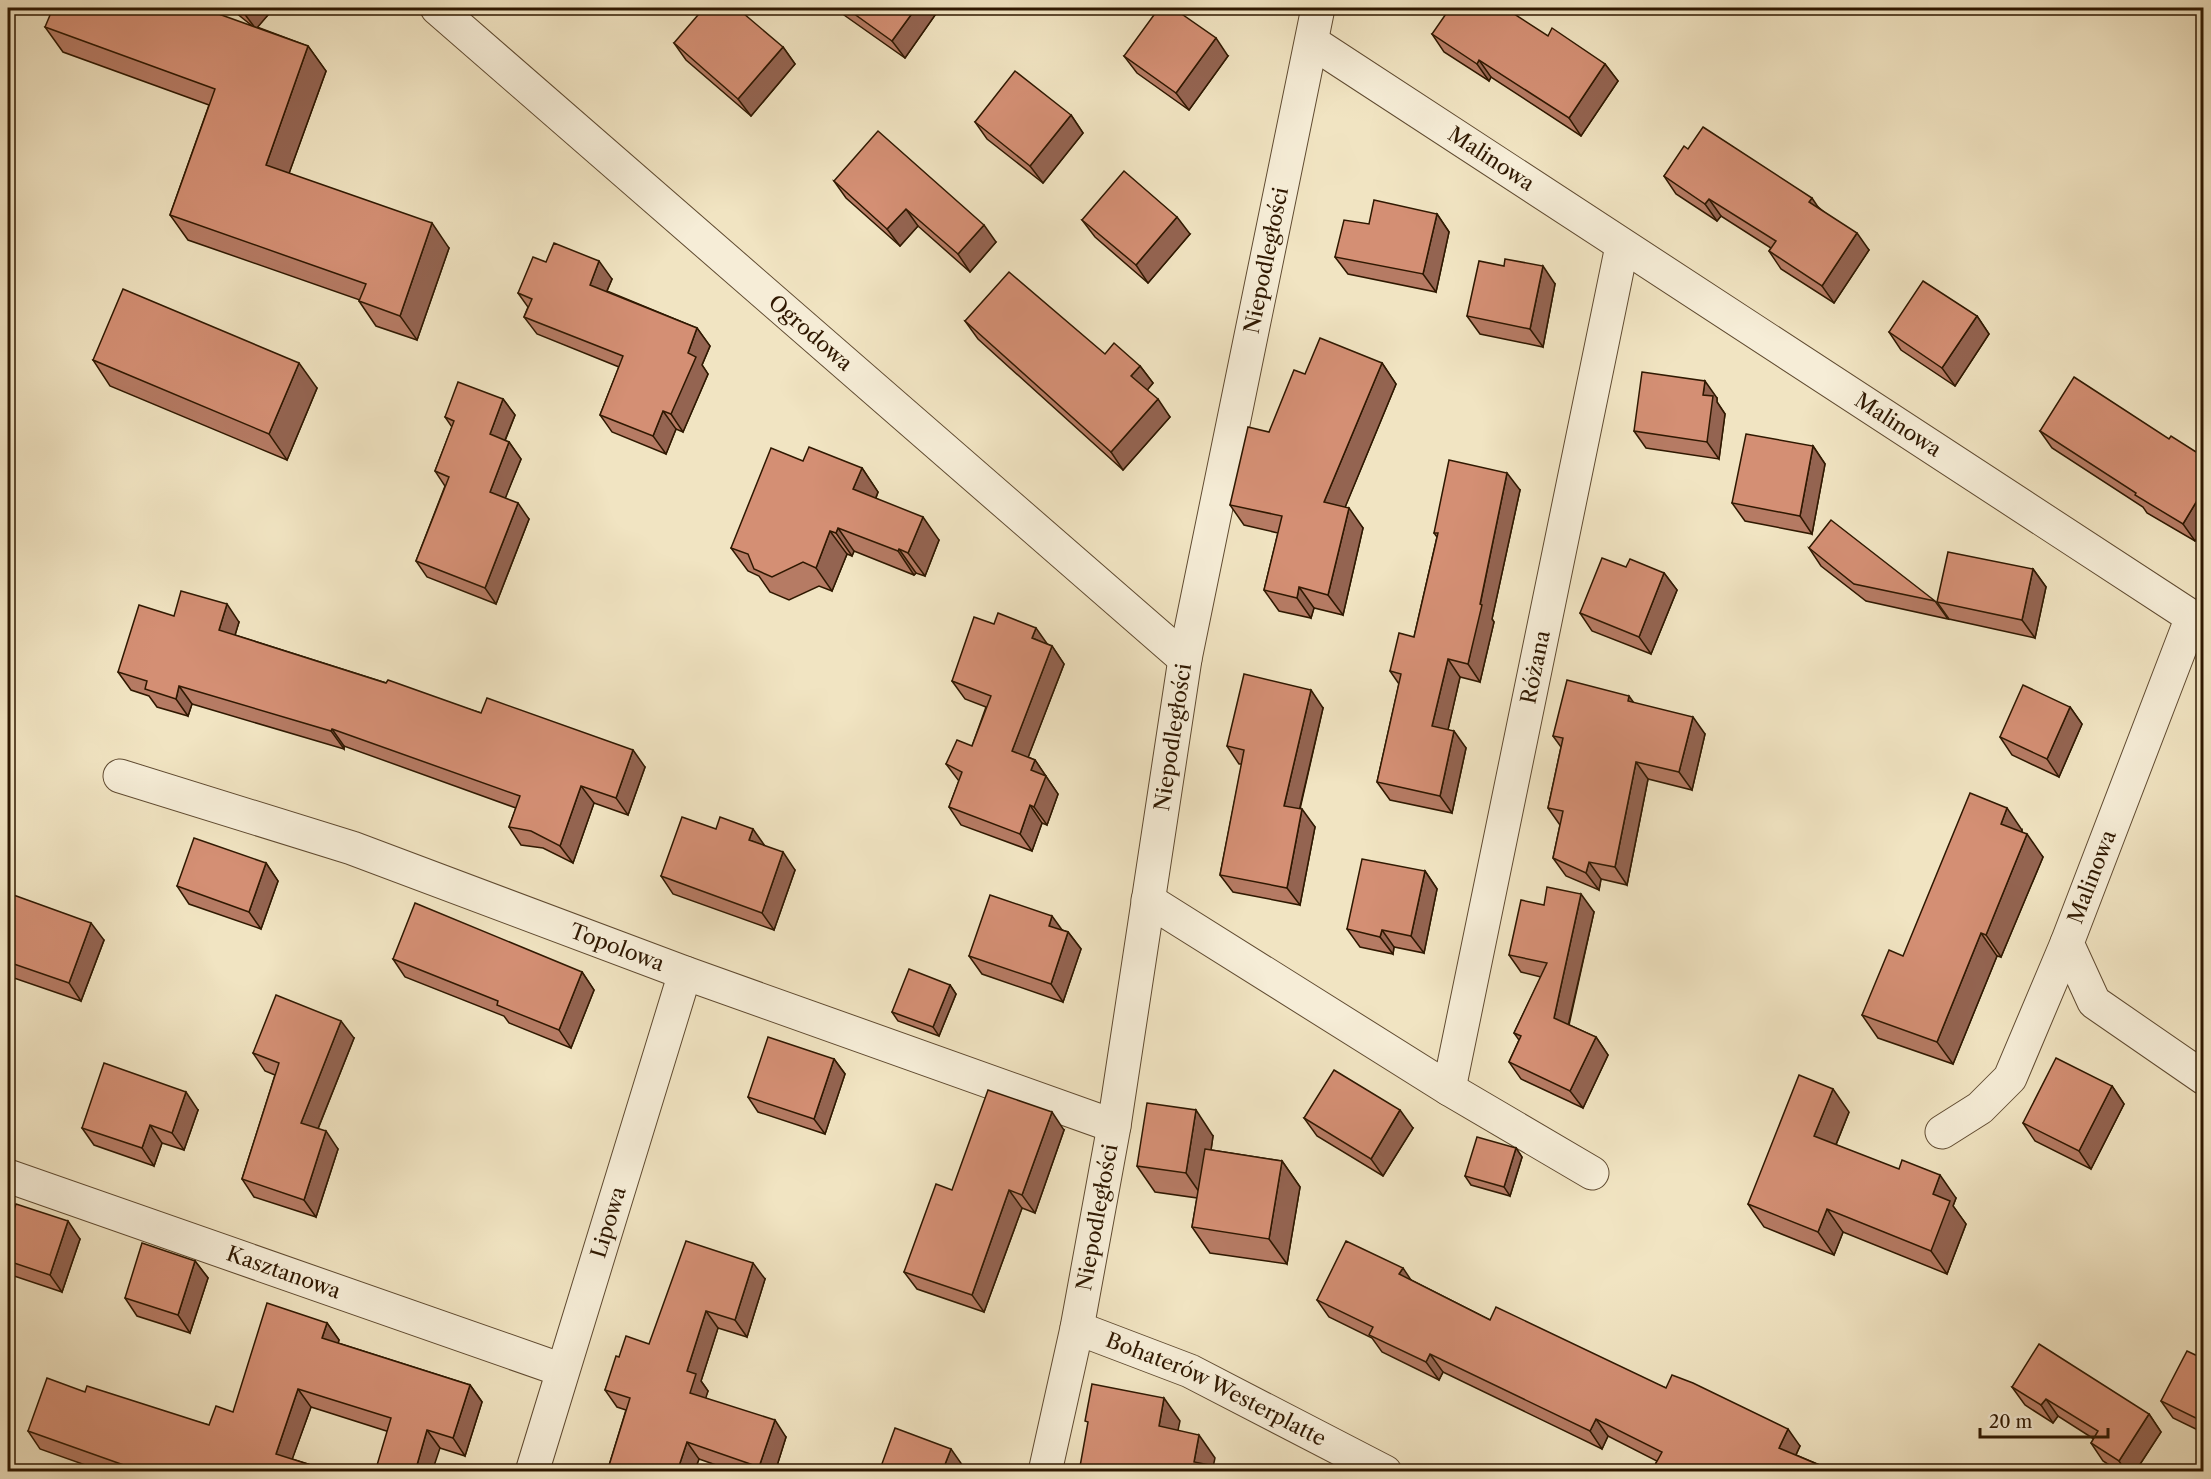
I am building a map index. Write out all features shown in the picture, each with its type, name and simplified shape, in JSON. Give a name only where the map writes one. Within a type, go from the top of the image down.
[{"type":"street","name":"Ogrodowa","points":[[437,8],[1185,659]]},
{"type":"street","name":"Niepodległości","points":[[1045,1472],[1077,1328],[1114,1126],[1185,659],[1318,8]]},
{"type":"street","name":"Malinowa","points":[[1312,42],[2192,617],[2067,943],[2010,1078],[1980,1108],[1942,1132]]},
{"type":"street","name":"Różana","points":[[1449,1089],[1622,246]]},
{"type":"street","name":"Topolowa","points":[[120,776],[352,848],[685,973],[1114,1126]]},
{"type":"street","points":[[1148,900],[1449,1089],[1592,1173]]},
{"type":"street","name":"Malinowa","points":[[2067,943],[2094,1002],[2204,1078]]},
{"type":"street","name":"Lipowa","points":[[532,1472],[685,973]]},
{"type":"street","name":"Kasztanowa","points":[[8,1176],[562,1370]]},
{"type":"street","name":"Bohaterów Westerplatte","points":[[1077,1328],[1190,1371],[1382,1471]]},
{"type":"building","points":[[53,8],[202,8],[308,46],[266,165],[432,223],[400,316],[359,301],[366,284],[170,215],[215,89],[45,27]]},
{"type":"building","points":[[704,8],[737,8],[783,47],[738,99],[674,43]]},
{"type":"building","points":[[846,8],[916,8],[892,41]]},
{"type":"building","points":[[1159,8],[1173,8],[1216,38],[1176,93],[1124,56]]},
{"type":"building","points":[[1450,8],[1505,8],[1548,36],[1552,28],[1605,64],[1569,118],[1479,60],[1477,64],[1432,34]]},
{"type":"building","points":[[1015,71],[1071,115],[1030,166],[975,122]]},
{"type":"building","points":[[1703,127],[1812,198],[1809,202],[1857,233],[1822,286],[1769,251],[1776,241],[1709,199],[1705,204],[1664,176],[1684,146],[1688,149]]},
{"type":"building","points":[[878,131],[984,225],[958,254],[906,209],[887,229],[834,181]]},
{"type":"building","points":[[1124,171],[1177,217],[1136,265],[1082,220]]},
{"type":"building","points":[[1374,200],[1437,214],[1423,274],[1335,257],[1344,220],[1369,224]]},
{"type":"building","points":[[554,243],[599,261],[590,285],[697,328],[688,353],[696,357],[671,414],[663,411],[653,436],[600,415],[623,356],[524,317],[532,299],[518,293],[533,257],[546,262]]},
{"type":"building","points":[[1505,259],[1543,266],[1530,329],[1467,316],[1479,261],[1504,266]]},
{"type":"building","points":[[1009,272],[1105,354],[1114,343],[1140,366],[1131,376],[1158,399],[1111,452],[965,321]]},
{"type":"building","points":[[1923,281],[1977,316],[1942,368],[1889,332]]},
{"type":"building","points":[[123,289],[299,363],[269,434],[93,360]]},
{"type":"building","points":[[1320,338],[1382,363],[1324,502],[1349,508],[1328,595],[1299,587],[1297,598],[1264,590],[1282,516],[1230,505],[1248,427],[1269,432],[1294,370],[1305,374]]},
{"type":"building","points":[[1642,372],[1705,381],[1703,395],[1713,396],[1707,442],[1634,431]]},
{"type":"building","points":[[2074,377],[2169,439],[2171,436],[2204,457],[2204,489],[2183,524],[2135,495],[2136,493],[2040,431]]},
{"type":"building","points":[[458,382],[503,399],[490,434],[509,442],[490,492],[518,503],[485,588],[416,561],[449,477],[435,471],[454,421],[445,417]]},
{"type":"building","points":[[1746,434],[1813,446],[1800,516],[1732,503]]},
{"type":"building","points":[[809,447],[862,468],[853,489],[923,517],[908,553],[838,528],[836,533],[830,531],[816,568],[803,562],[772,577],[754,569],[748,554],[731,548],[771,448],[803,461]]},
{"type":"building","points":[[1449,460],[1507,473],[1480,604],[1482,605],[1468,664],[1448,659],[1432,726],[1454,731],[1440,796],[1377,782],[1401,674],[1390,671],[1399,633],[1414,637],[1438,533],[1434,533]]},
{"type":"building","points":[[1831,520],[1935,601],[1854,584],[1809,548]]},
{"type":"building","points":[[1948,552],[2033,569],[2022,620],[1937,602]]},
{"type":"building","points":[[1602,558],[1626,567],[1630,559],[1664,573],[1639,637],[1580,613]]},
{"type":"building","points":[[181,591],[227,604],[219,630],[386,683],[388,680],[481,713],[487,698],[633,750],[616,798],[581,786],[560,846],[531,831],[509,827],[520,796],[332,729],[331,731],[179,686],[176,699],[145,689],[147,681],[118,672],[139,605],[174,616]]},
{"type":"building","points":[[998,613],[1036,628],[1032,638],[1052,646],[1012,751],[1035,760],[1031,770],[1046,776],[1034,807],[1030,805],[1020,834],[949,807],[962,772],[946,764],[957,740],[972,746],[991,696],[952,681],[974,617],[994,624]]},
{"type":"building","points":[[1244,674],[1311,690],[1284,806],[1302,809],[1287,888],[1220,875],[1244,750],[1227,746]]},
{"type":"building","points":[[1567,680],[1629,696],[1628,701],[1693,717],[1679,772],[1636,762],[1615,867],[1589,862],[1586,873],[1553,858],[1563,811],[1548,808],[1563,738],[1553,736]]},
{"type":"building","points":[[2023,685],[2070,707],[2047,759],[2000,737]]},
{"type":"building","points":[[1970,793],[2007,808],[2001,824],[2027,834],[1986,935],[1981,933],[1937,1042],[1862,1015],[1889,950],[1903,956]]},
{"type":"building","points":[[682,817],[716,829],[720,817],[753,829],[749,840],[783,852],[762,913],[661,876]]},
{"type":"building","points":[[194,838],[266,863],[249,912],[177,886]]},
{"type":"building","points":[[1362,859],[1425,871],[1411,936],[1382,930],[1380,937],[1347,929]]},
{"type":"building","points":[[1547,887],[1581,894],[1554,1018],[1596,1037],[1570,1091],[1509,1062],[1521,1036],[1514,1033],[1547,963],[1509,955],[1521,900],[1544,905]]},
{"type":"building","points":[[8,893],[91,923],[69,983],[8,962]]},
{"type":"building","points":[[990,895],[1052,916],[1049,926],[1068,932],[1051,984],[969,956]]},
{"type":"building","points":[[415,903],[582,972],[559,1030],[497,1005],[498,1001],[393,959]]},
{"type":"building","points":[[909,969],[950,985],[933,1027],[892,1012]]},
{"type":"building","points":[[276,995],[341,1021],[301,1123],[326,1131],[304,1200],[242,1179],[279,1063],[253,1053]]},
{"type":"building","points":[[768,1037],[834,1059],[814,1119],[748,1097]]},
{"type":"building","points":[[2056,1058],[2112,1086],[2079,1151],[2023,1123]]},
{"type":"building","points":[[104,1063],[186,1092],[172,1133],[150,1125],[142,1148],[82,1128]]},
{"type":"building","points":[[1334,1070],[1400,1110],[1371,1159],[1304,1118]]},
{"type":"building","points":[[1799,1075],[1833,1089],[1814,1136],[1899,1169],[1902,1160],[1940,1175],[1933,1194],[1950,1201],[1931,1251],[1827,1209],[1818,1232],[1748,1204]]},
{"type":"building","points":[[988,1090],[1052,1112],[1022,1195],[1009,1190],[972,1295],[904,1272],[936,1184],[952,1190]]},
{"type":"building","points":[[1147,1103],[1196,1110],[1186,1173],[1137,1166]]},
{"type":"building","points":[[1477,1137],[1516,1148],[1504,1187],[1465,1176]]},
{"type":"building","points":[[1205,1149],[1282,1161],[1269,1239],[1192,1227]]},
{"type":"building","points":[[16,1204],[68,1221],[50,1275],[8,1261],[8,1223]]},
{"type":"building","points":[[2204,1212],[2204,1228],[2198,1226]]},
{"type":"building","points":[[686,1241],[753,1263],[735,1320],[706,1311],[687,1371],[696,1374],[690,1393],[775,1420],[759,1467],[687,1442],[677,1472],[607,1472],[630,1398],[605,1390],[616,1356],[619,1357],[626,1336],[649,1344]]},
{"type":"building","points":[[1346,1241],[1403,1268],[1399,1274],[1490,1320],[1496,1307],[1666,1388],[1672,1375],[1693,1383],[1788,1429],[1779,1448],[1836,1472],[1669,1472],[1655,1465],[1662,1452],[1596,1419],[1590,1431],[1430,1354],[1426,1362],[1369,1335],[1373,1327],[1317,1300]]},
{"type":"building","points":[[142,1243],[195,1261],[178,1315],[125,1298]]},
{"type":"building","points":[[267,1303],[327,1323],[322,1338],[470,1385],[453,1438],[427,1430],[415,1472],[375,1472],[391,1418],[298,1389],[276,1454],[333,1472],[134,1472],[135,1469],[28,1431],[47,1378],[85,1392],[87,1386],[209,1425],[216,1406],[233,1412]]},
{"type":"building","points":[[2039,1344],[2149,1414],[2119,1461],[2091,1443],[2098,1431],[2046,1399],[2041,1405],[2012,1387]]},
{"type":"building","points":[[2187,1351],[2204,1359],[2204,1422],[2161,1401]]},
{"type":"building","points":[[1092,1384],[1164,1398],[1159,1426],[1199,1435],[1194,1462],[1245,1472],[1079,1472]]},
{"type":"building","points":[[895,1428],[951,1449],[942,1472],[879,1472]]}]
